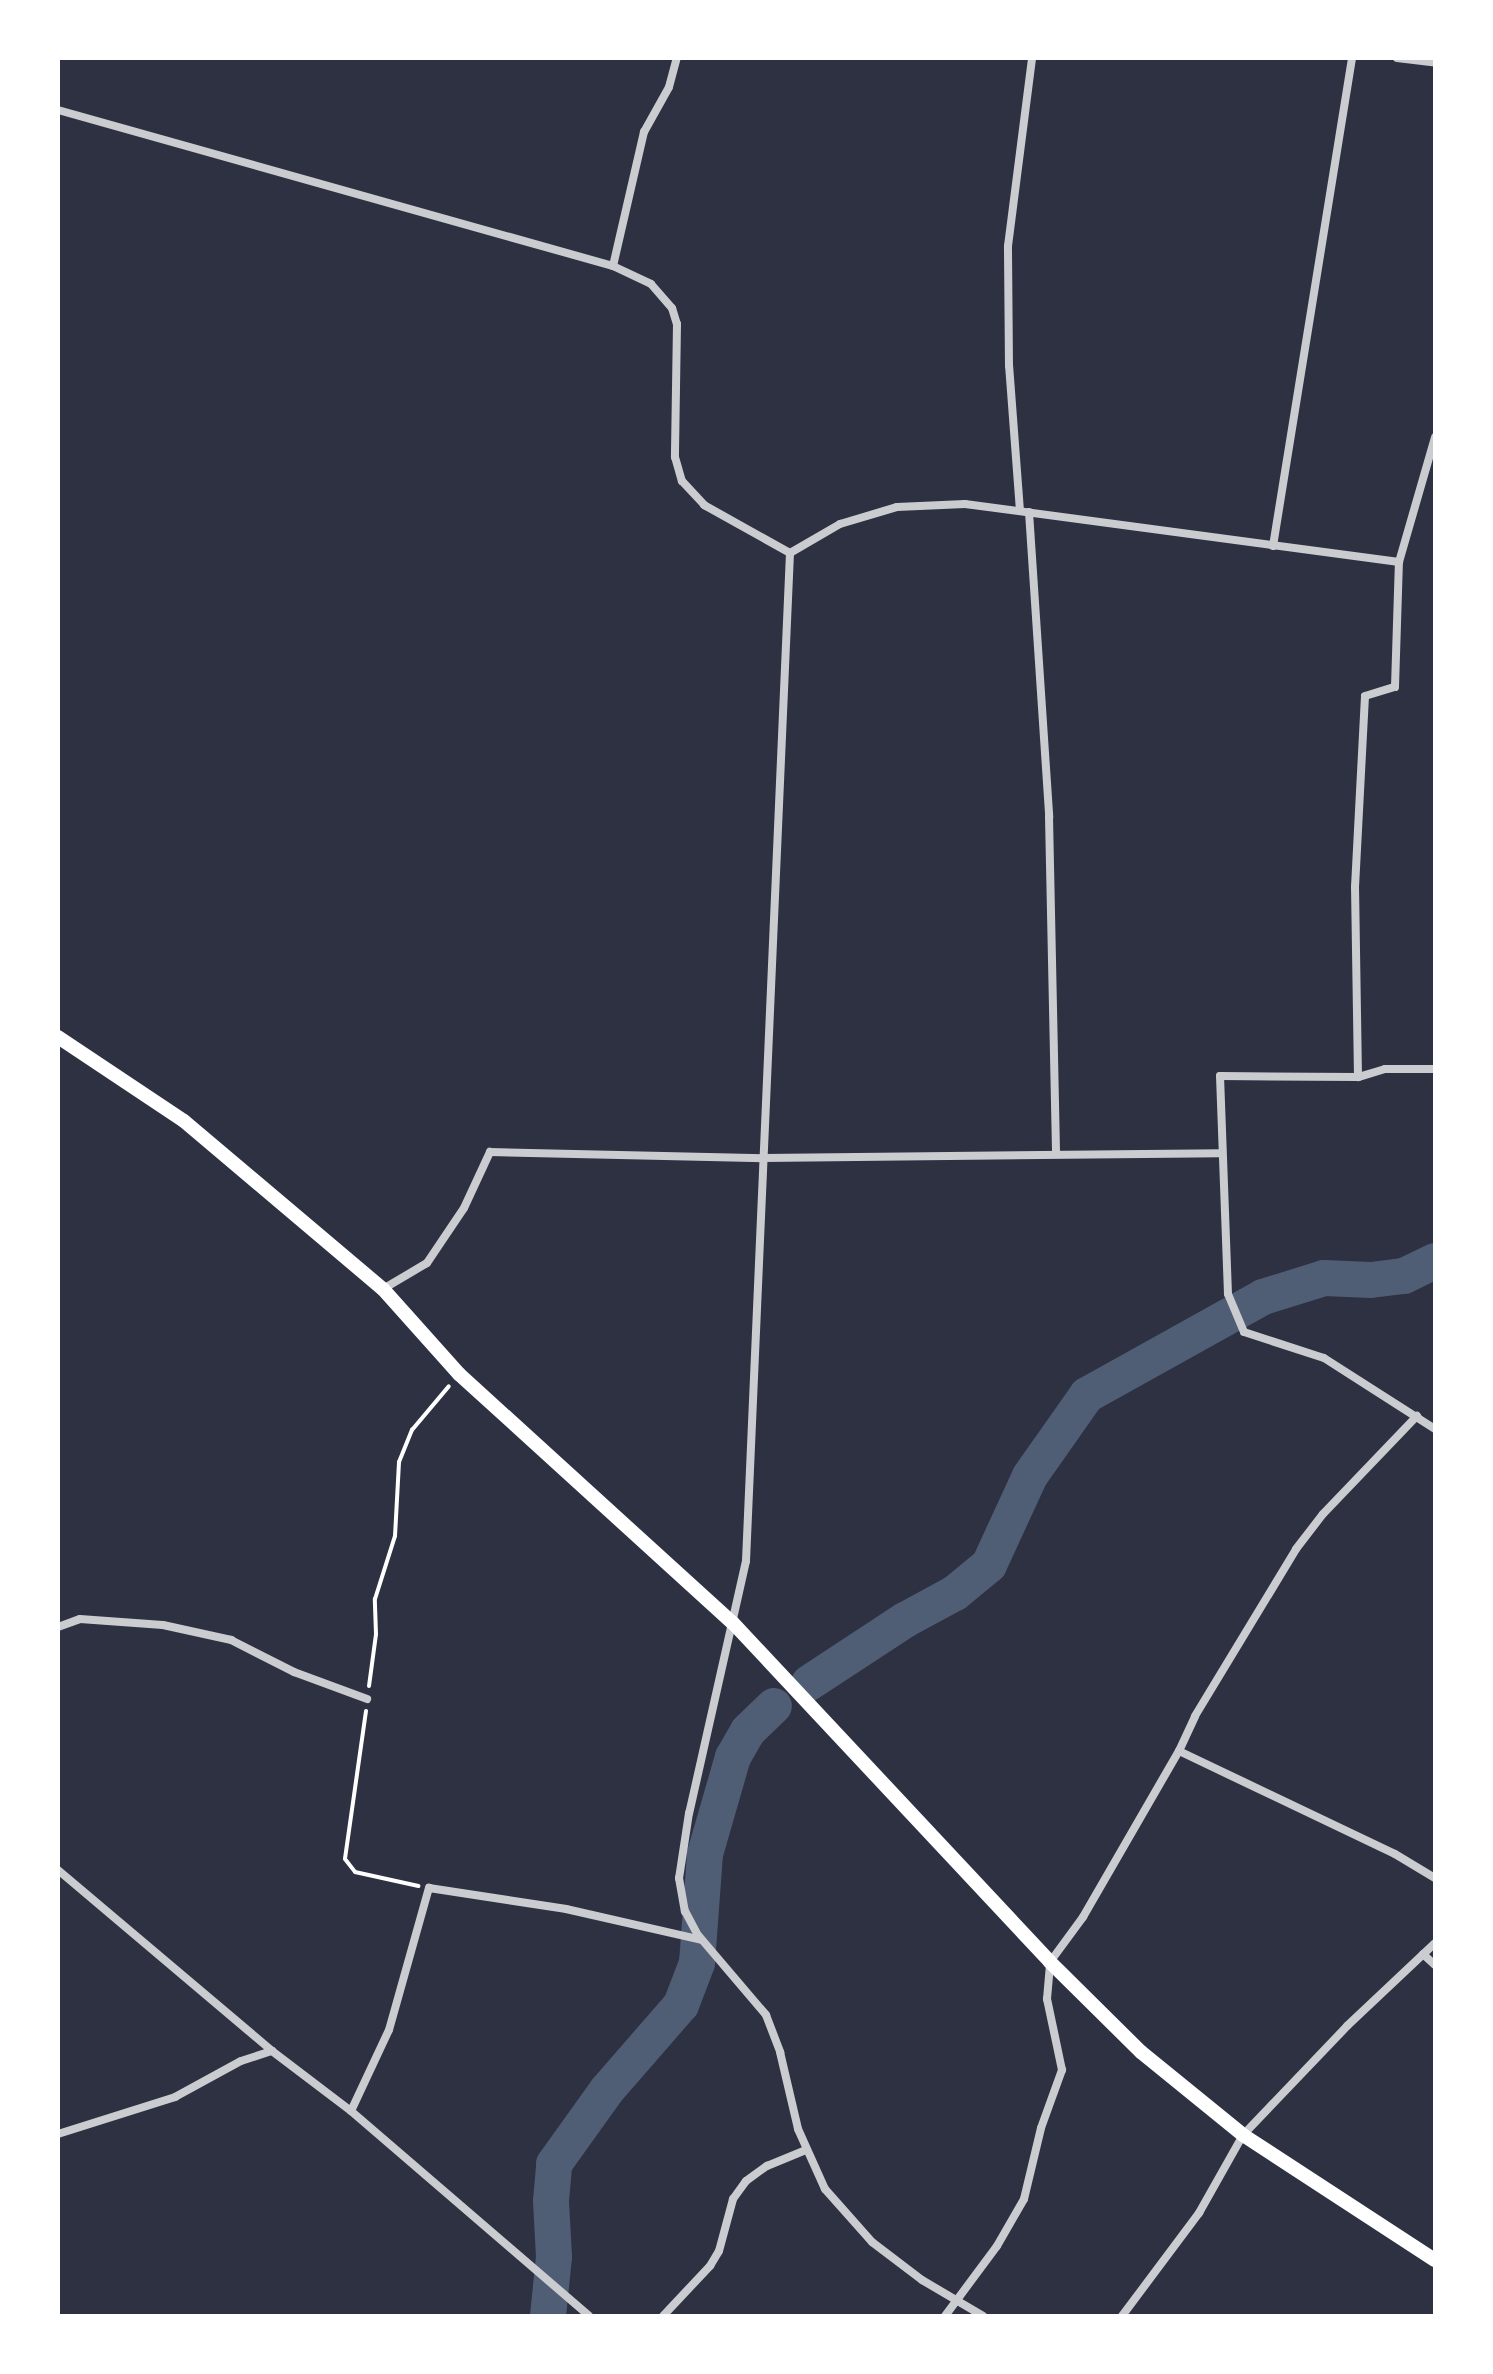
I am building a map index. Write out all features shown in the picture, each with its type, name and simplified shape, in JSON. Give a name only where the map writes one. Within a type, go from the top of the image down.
[{"type":"highway","points":[[58,1037],[184,1121],[383,1289],[459,1374],[733,1623],[1050,1962],[1141,2052],[1243,2135],[1435,2260]]},
{"type":"street","points":[[613,266],[644,132],[669,87],[677,58]]},
{"type":"street","points":[[1032,58],[1008,246],[1009,366],[1049,817],[1056,1154]]},
{"type":"street","points":[[1273,546],[1352,58]]},
{"type":"street","points":[[1397,58],[1435,63]]},
{"type":"street","points":[[58,110],[613,266],[651,284],[672,308],[677,324],[675,457],[682,481],[704,505],[790,553]]},
{"type":"street","points":[[1358,1077],[1355,887],[1365,696],[1395,687],[1399,562],[1435,437]]},
{"type":"street","points":[[790,553],[840,524],[897,507],[965,504],[1399,562]]},
{"type":"street","points":[[790,553],[746,1561],[689,1813],[679,1878],[685,1911],[702,1940],[766,2015],[780,2052],[806,2150],[825,2189],[872,2242],[983,2316]]},
{"type":"street","points":[[1435,1069],[1385,1069],[1358,1077],[1220,1076],[1228,1294],[1244,1332],[1324,1358],[1435,1429]]},
{"type":"street","points":[[383,1289],[427,1263],[464,1208],[490,1152],[764,1158],[1221,1153]]},
{"type":"street","points":[[945,2316],[958,2302],[1024,2199],[1041,2128],[1062,2070],[1047,1999],[1050,1962],[1083,1917],[1179,1751],[1195,1716],[1296,1549],[1323,1514],[1417,1416]]},
{"type":"street","points":[[58,1627],[80,1619],[163,1625],[231,1640],[294,1672],[367,1699]]},
{"type":"street","points":[[1179,1751],[1395,1854],[1435,1878]]},
{"type":"street","points":[[58,1870],[272,2051],[351,2111],[589,2316]]},
{"type":"street","points":[[351,2111],[389,2030],[429,1888],[566,1909],[702,1940]]},
{"type":"street","points":[[1122,2316],[1199,2213],[1243,2135],[1347,2026],[1435,1943]]},
{"type":"street","points":[[1423,1954],[1435,1965]]},
{"type":"street","points":[[58,2134],[175,2097],[241,2061],[272,2051]]},
{"type":"street","points":[[663,2316],[710,2266],[719,2251],[733,2199],[746,2181],[767,2166],[806,2150]]},
{"type":"path","points":[[429,1888],[355,1872],[345,1859],[376,1634],[375,1599],[395,1536],[399,1462],[412,1430],[459,1374]]},
{"type":"waterway","points":[[809,1683],[905,1620],[955,1593],[989,1565],[1030,1476],[1087,1395],[1263,1297],[1324,1278],[1371,1280],[1404,1276],[1435,1261]]},
{"type":"waterway","points":[[548,2316],[554,2257],[551,2201],[554,2164],[607,2090],[681,2005],[697,1963],[705,1854],[733,1757],[748,1731],[774,1706]]}]
